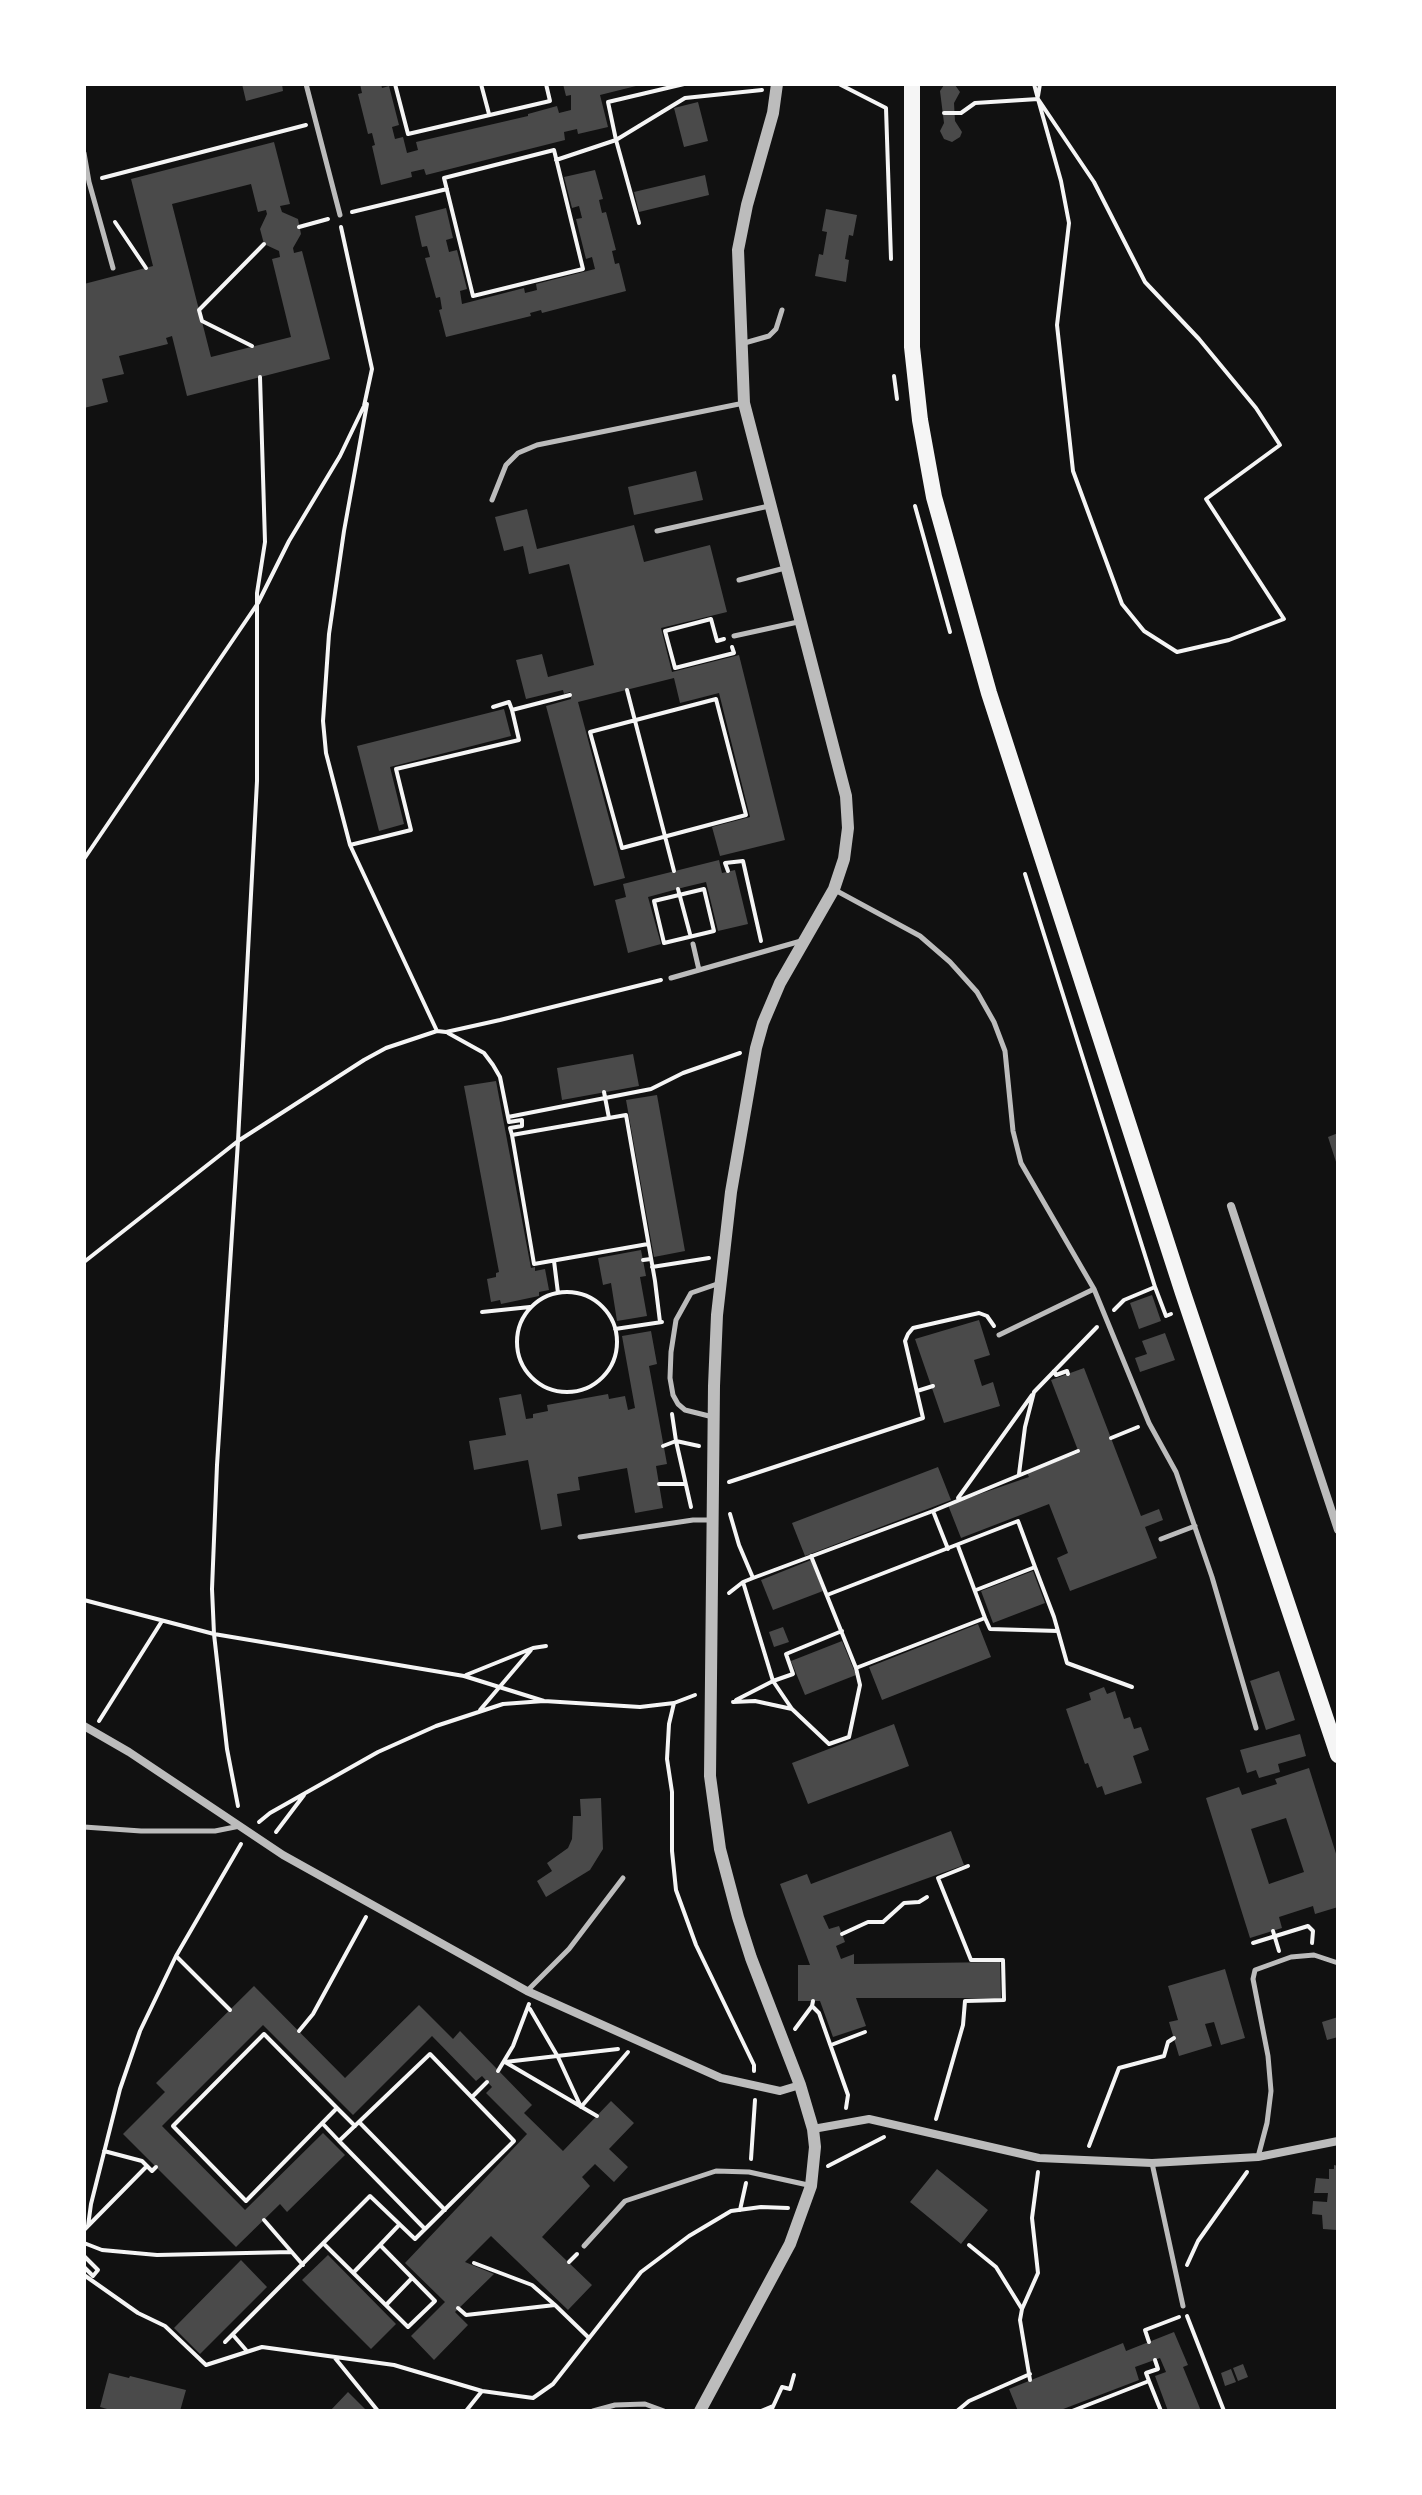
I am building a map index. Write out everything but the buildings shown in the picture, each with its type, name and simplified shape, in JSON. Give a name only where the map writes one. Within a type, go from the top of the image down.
[{"type":"highway","points":[[912,84],[912,347],[920,420],[934,497],[989,693],[1173,1263],[1338,1755]]},
{"type":"street","points":[[700,2411],[790,2244],[811,2186],[814,2164],[813,2129],[800,2085],[751,1958],[720,1849],[710,1776],[714,1417],[721,1282],[731,1192],[756,1048],[770,1004],[834,889],[844,859],[848,828],[846,796],[744,403],[738,250],[777,86]]},
{"type":"street","points":[[1231,1206],[1338,1530]]},
{"type":"street","points":[[88,1728],[267,1844],[372,1907],[530,1992],[721,2078],[780,2091],[800,2085]]},
{"type":"street","points":[[813,2129],[869,2119],[1039,2158],[1152,2163],[1258,2157],[1338,2141]]},
{"type":"lane","points":[[306,84],[340,215]]},
{"type":"lane","points":[[84,153],[86,182],[113,268]]},
{"type":"lane","points":[[740,344],[769,336],[776,329],[782,310]]},
{"type":"lane","points":[[492,500],[506,465],[518,453],[537,445],[744,403]]},
{"type":"lane","points":[[657,531],[770,506]]},
{"type":"lane","points":[[739,580],[786,568]]},
{"type":"lane","points":[[734,636],[799,621]]},
{"type":"lane","points":[[834,889],[920,936],[950,962],[977,992],[994,1022],[1005,1051],[1013,1131],[1021,1163],[1094,1289],[1149,1423],[1176,1472],[1244,1680],[1256,1728]]},
{"type":"lane","points":[[671,978],[803,941]]},
{"type":"lane","points":[[693,944],[699,970]]},
{"type":"lane","points":[[714,1417],[685,1410],[673,1395],[671,1352],[676,1320],[691,1293],[721,1282]]},
{"type":"lane","points":[[999,1335],[1094,1289]]},
{"type":"lane","points":[[580,1537],[693,1520],[713,1520]]},
{"type":"lane","points":[[1161,1539],[1195,1526]]},
{"type":"lane","points":[[84,1827],[141,1831],[245,1828]]},
{"type":"lane","points":[[530,1992],[569,1949],[623,1878]]},
{"type":"lane","points":[[1258,2157],[1271,2091],[1268,2056],[1253,1979],[1255,1970],[1291,1957],[1308,1956],[1338,1963]]},
{"type":"lane","points":[[1152,2163],[1183,2306]]},
{"type":"lane","points":[[584,2246],[625,2201],[716,2171],[749,2172],[811,2186]]},
{"type":"lane","points":[[593,2411],[615,2405],[645,2404],[664,2411]]},
{"type":"path","points":[[395,84],[408,134],[550,101],[546,84]]},
{"type":"path","points":[[481,84],[489,114]]},
{"type":"path","points":[[645,84],[647,93]]},
{"type":"path","points":[[639,223],[608,102],[684,84]]},
{"type":"path","points":[[839,84],[886,108]]},
{"type":"path","points":[[1034,84],[1038,99],[1061,181],[1069,223],[1057,325],[1073,471],[1122,604],[1144,631],[1177,652],[1229,640],[1284,619],[1206,499],[1280,445],[1256,408],[1188,327],[1145,282],[1094,182],[1038,99],[1040,84]]},
{"type":"path","points":[[556,160],[616,140],[685,98],[777,86]]},
{"type":"path","points":[[944,113],[961,113],[975,103],[1038,99]]},
{"type":"path","points":[[86,182],[316,122]]},
{"type":"path","points":[[554,150],[583,269],[473,296],[447,189],[444,178],[554,150]]},
{"type":"path","points":[[299,227],[447,189]]},
{"type":"path","points":[[340,215],[372,369],[331,619],[323,721],[326,753],[350,845],[437,1031]]},
{"type":"path","points":[[114,219],[146,268]]},
{"type":"path","points":[[252,346],[202,321],[199,310],[264,244]]},
{"type":"path","points":[[245,1828],[237,1804],[227,1749],[212,1589],[257,781],[257,593],[265,542],[260,377]]},
{"type":"path","points":[[84,859],[258,603],[289,541],[340,456],[369,390]]},
{"type":"path","points":[[711,619],[717,641],[730,637],[734,653],[673,669],[665,631],[711,619]]},
{"type":"path","points":[[627,690],[674,871]]},
{"type":"path","points":[[512,710],[570,695]]},
{"type":"path","points":[[716,699],[746,815],[622,848],[590,732],[634,720],[716,699]]},
{"type":"path","points":[[350,845],[411,830],[396,769],[519,740],[509,702],[493,707]]},
{"type":"path","points":[[728,871],[725,863],[743,861],[759,924]]},
{"type":"path","points":[[704,889],[714,931],[664,943],[654,901],[679,892],[704,889]]},
{"type":"path","points":[[679,892],[693,944]]},
{"type":"path","points":[[84,1262],[238,1141],[386,1048],[437,1031],[446,1032],[671,978]]},
{"type":"path","points":[[446,1032],[479,1050],[493,1065],[500,1077],[509,1122],[522,1120],[522,1126],[510,1128],[534,1264],[648,1244]]},
{"type":"path","points":[[508,1117],[651,1089],[683,1073],[756,1048]]},
{"type":"path","points":[[604,1092],[609,1118]]},
{"type":"path","points":[[512,1135],[626,1115],[660,1322]]},
{"type":"path","points":[[670,1254],[672,1264]]},
{"type":"path","points":[[652,1267],[723,1257]]},
{"type":"path","points":[[643,1260],[651,1259]]},
{"type":"path","points":[[554,1261],[558,1293]]},
{"type":"path","points":[[957,1500],[1034,1392],[1124,1300],[1150,1290]]},
{"type":"path","points":[[575,1292],[589,1297],[601,1305],[615,1329],[616,1348],[612,1364],[601,1378],[579,1390],[553,1391],[538,1383],[525,1371],[518,1356],[518,1330],[530,1307],[544,1297],[558,1293],[575,1292]]},
{"type":"path","points":[[482,1312],[530,1307]]},
{"type":"path","points":[[728,1494],[729,1482],[923,1418],[905,1341],[913,1328],[979,1313],[992,1321],[999,1335]]},
{"type":"path","points":[[615,1329],[676,1320]]},
{"type":"path","points":[[634,1326],[636,1333]]},
{"type":"path","points":[[1054,1371],[1056,1375],[1067,1371],[1068,1374]]},
{"type":"path","points":[[917,1391],[933,1386]]},
{"type":"path","points":[[1019,1474],[1025,1427],[1034,1392]]},
{"type":"path","points":[[673,1395],[672,1419],[691,1508]]},
{"type":"path","points":[[1111,1438],[1149,1423]]},
{"type":"path","points":[[663,1446],[676,1441]]},
{"type":"path","points":[[811,1556],[860,1685],[849,1737],[840,1743],[829,1744],[792,1709],[773,1681],[743,1582],[811,1556],[933,1511],[1078,1451]]},
{"type":"path","points":[[659,1484],[686,1484]]},
{"type":"path","points":[[728,1507],[753,1578]]},
{"type":"path","points":[[933,1511],[948,1549]]},
{"type":"path","points":[[827,1595],[1018,1521],[1067,1663],[1132,1687]]},
{"type":"path","points":[[958,1546],[990,1629],[1058,1631]]},
{"type":"path","points":[[975,1590],[1035,1567]]},
{"type":"path","points":[[84,1600],[214,1634],[464,1676],[544,1701]]},
{"type":"path","points":[[856,1668],[985,1618]]},
{"type":"path","points":[[88,1728],[162,1621]]},
{"type":"path","points":[[711,1708],[733,1702],[793,1674],[786,1654],[842,1631]]},
{"type":"path","points":[[464,1676],[533,1648],[546,1646]]},
{"type":"path","points":[[480,1711],[533,1648]]},
{"type":"path","points":[[86,2228],[120,2089],[140,2031],[176,1956],[245,1828],[378,1752],[436,1726],[503,1704],[544,1701],[640,1707],[674,1703],[695,1695]]},
{"type":"path","points":[[733,1702],[755,1701],[792,1709]]},
{"type":"path","points":[[674,1703],[667,1759],[672,1792],[672,1851],[676,1890],[696,1945],[754,2065],[754,2129],[740,2210]]},
{"type":"path","points":[[267,1844],[306,1792]]},
{"type":"path","points":[[932,2133],[963,2025],[965,2001],[1004,2000],[1003,1960],[971,1960],[938,1878],[968,1866]]},
{"type":"path","points":[[842,1934],[868,1922],[883,1922],[904,1903],[919,1902],[927,1897]]},
{"type":"path","points":[[299,2031],[313,2014],[372,1907]]},
{"type":"path","points":[[1253,1943],[1274,1933],[1310,1927],[1313,1938],[1308,1956]]},
{"type":"path","points":[[1274,1933],[1279,1951]]},
{"type":"path","points":[[176,1956],[230,2010]]},
{"type":"path","points":[[498,2071],[505,2062],[528,2005],[530,1992]]},
{"type":"path","points":[[799,2023],[812,2004],[822,2012],[848,2095],[845,2123]]},
{"type":"path","points":[[528,2005],[558,2057],[581,2107]]},
{"type":"path","points":[[831,2045],[865,2032]]},
{"type":"path","points":[[254,2034],[259,2039]]},
{"type":"path","points":[[337,2108],[248,2203],[173,2126],[264,2034],[445,2210]]},
{"type":"path","points":[[1084,2160],[1119,2068],[1164,2056],[1168,2042],[1174,2038]]},
{"type":"path","points":[[505,2062],[632,2047],[581,2107]]},
{"type":"path","points":[[225,2342],[370,2196],[415,2239],[514,2141],[430,2054],[339,2141]]},
{"type":"path","points":[[505,2062],[597,2116]]},
{"type":"path","points":[[472,2097],[487,2082]]},
{"type":"path","points":[[322,2123],[425,2229]]},
{"type":"path","points":[[814,2164],[828,2166],[904,2127]]},
{"type":"path","points":[[169,2134],[175,2129]]},
{"type":"path","points":[[180,2144],[185,2139]]},
{"type":"path","points":[[104,2151],[144,2159],[152,2171],[156,2167]]},
{"type":"path","points":[[1182,2275],[1198,2241],[1258,2157]]},
{"type":"path","points":[[957,2411],[969,2401],[1030,2377],[1020,2320],[1038,2273],[1032,2218],[1039,2158]]},
{"type":"path","points":[[86,2228],[147,2166]]},
{"type":"path","points":[[84,2275],[138,2313],[165,2326],[206,2365],[262,2347],[394,2365],[482,2391],[533,2398],[553,2384],[641,2272],[689,2236],[731,2211],[788,2208]]},
{"type":"path","points":[[264,2220],[303,2265]]},
{"type":"path","points":[[353,2273],[399,2225]]},
{"type":"path","points":[[84,2243],[102,2250],[157,2255],[291,2252]]},
{"type":"path","points":[[325,2244],[408,2327],[435,2301],[380,2245]]},
{"type":"path","points":[[969,2245],[996,2267],[1022,2309]]},
{"type":"path","points":[[84,2256],[98,2270],[93,2276],[84,2267]]},
{"type":"path","points":[[474,2263],[543,2289],[588,2337]]},
{"type":"path","points":[[386,2305],[412,2277]]},
{"type":"path","points":[[458,2308],[466,2315],[555,2305]]},
{"type":"path","points":[[1183,2306],[1224,2411]]},
{"type":"path","points":[[1149,2342],[1145,2330],[1186,2315]]},
{"type":"path","points":[[233,2335],[246,2350]]},
{"type":"path","points":[[334,2356],[378,2411]]},
{"type":"path","points":[[1149,2381],[1146,2373],[1159,2371],[1155,2360]]},
{"type":"path","points":[[761,2411],[772,2408],[782,2387],[790,2389],[794,2375]]},
{"type":"path","points":[[1072,2411],[1149,2381],[1161,2411]]},
{"type":"path","points":[[466,2411],[482,2391]]}]
